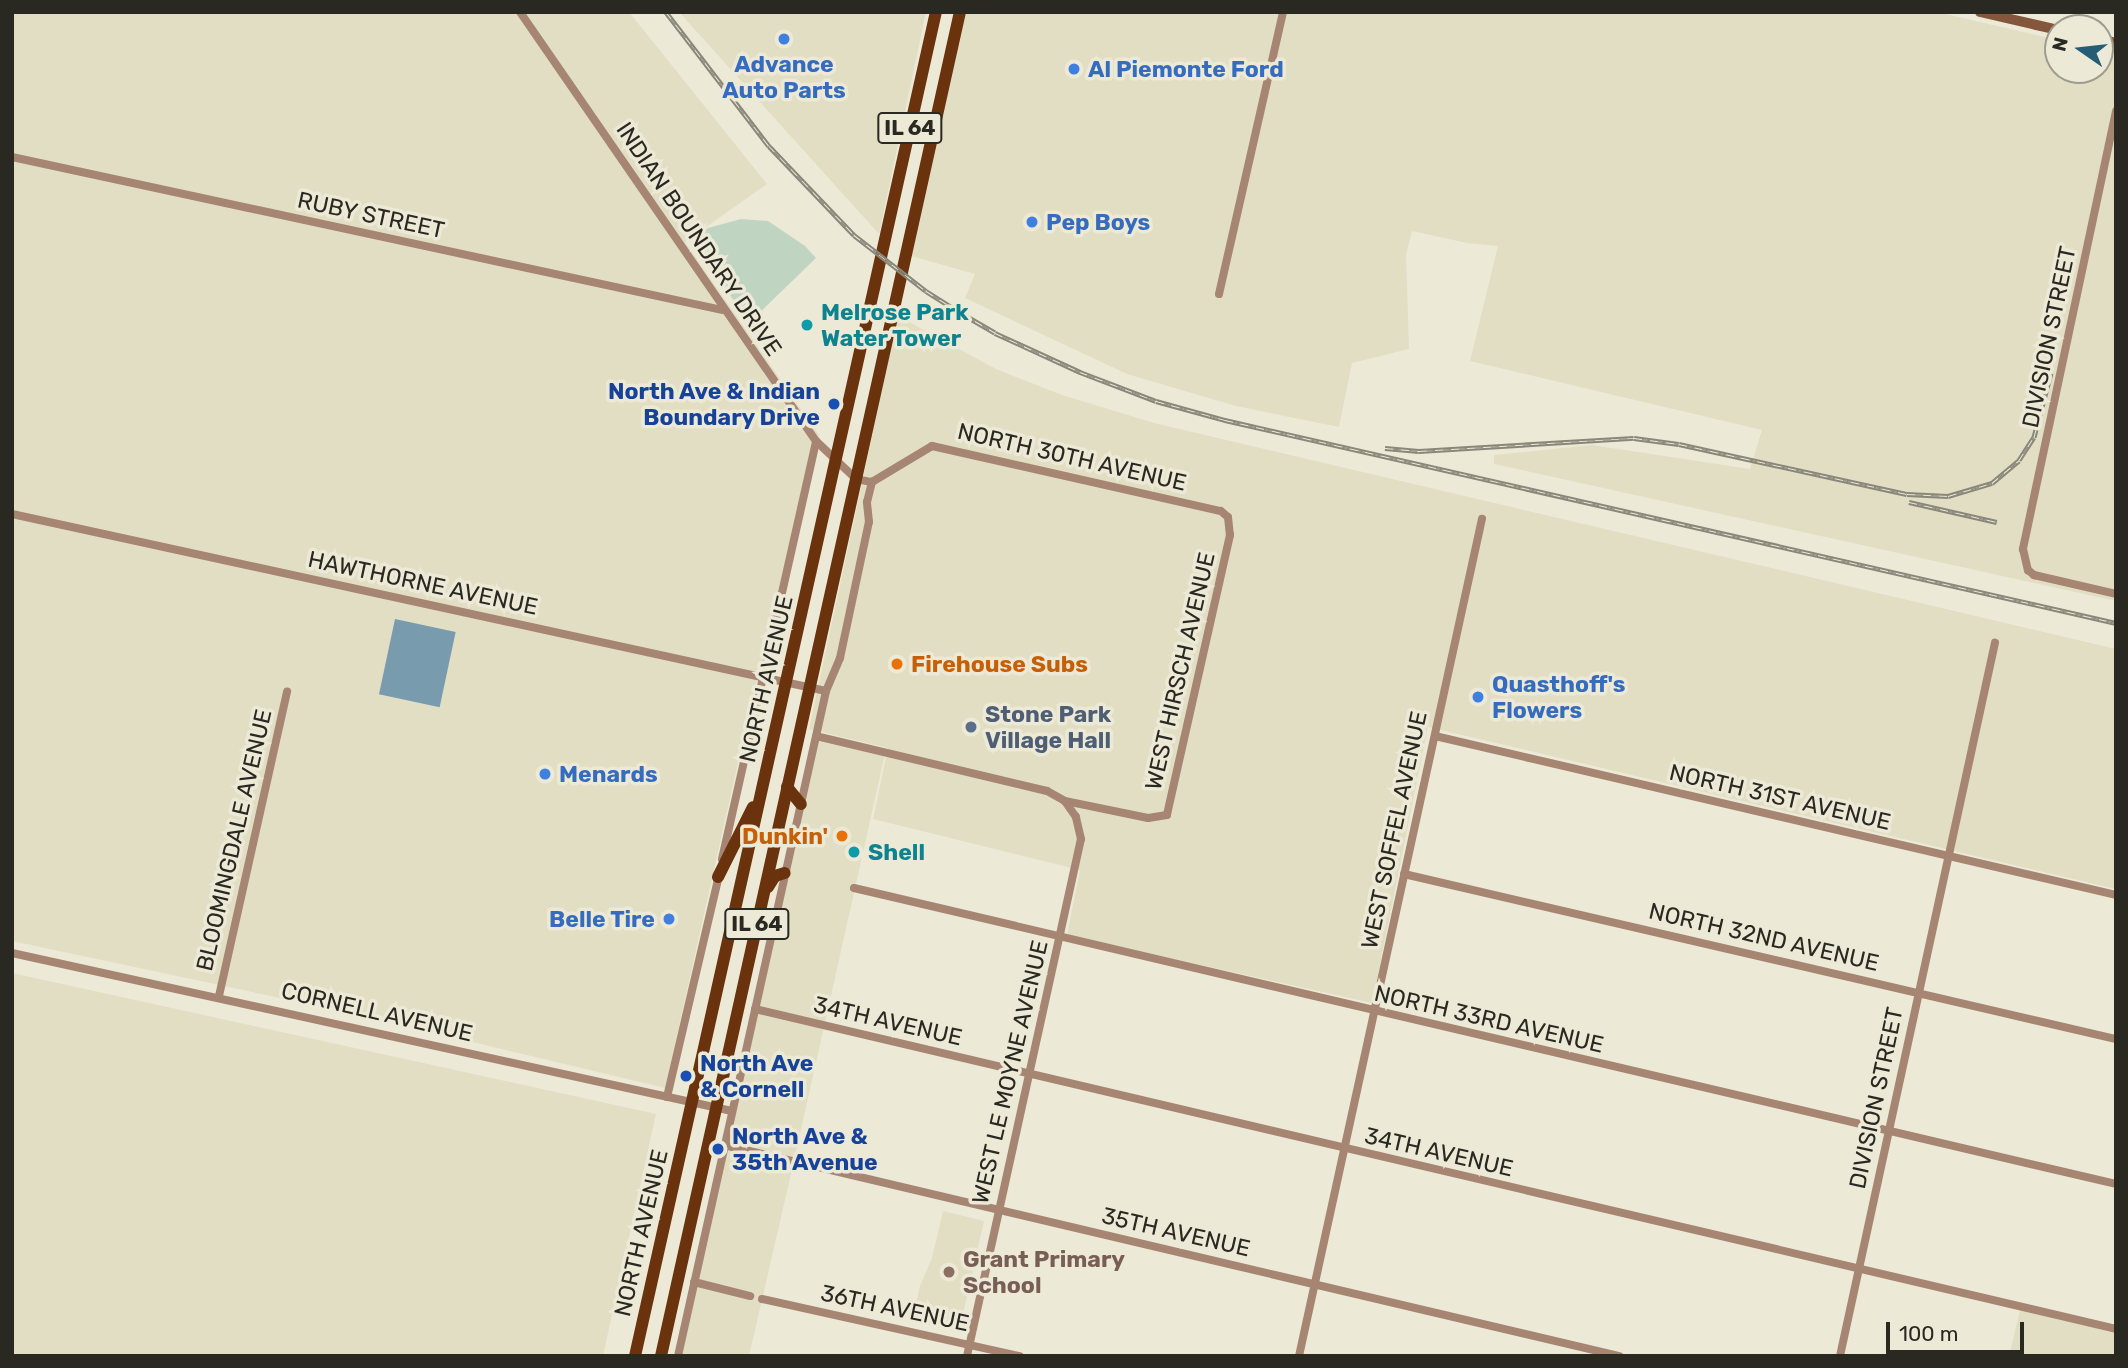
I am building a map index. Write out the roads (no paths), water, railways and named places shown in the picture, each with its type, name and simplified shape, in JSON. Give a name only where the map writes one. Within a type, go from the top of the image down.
[{"type":"main road","name":"NORTH AVENUE","points":[[635,1356],[936,12]]},
{"type":"main road","name":"NORTH AVENUE","points":[[661,1356],[960,12]]},
{"type":"main road","points":[[1980,12],[2044,27]]},
{"type":"main road","points":[[718,877],[765,777]]},
{"type":"main road","points":[[788,788],[801,804]]},
{"type":"main road","points":[[764,894],[775,876],[790,874]]},
{"type":"street","name":"INDIAN BOUNDARY DRIVE","points":[[520,12],[722,310],[816,441],[856,479]]},
{"type":"street","points":[[1219,294],[1283,12]]},
{"type":"street","name":"DIVISION STREET","points":[[2116,111],[2023,550],[2028,570],[2041,578],[2116,594]]},
{"type":"street","name":"RUBY STREET","points":[[12,158],[722,310]]},
{"type":"street","name":"NORTH AVENUE","points":[[667,1097],[816,441]]},
{"type":"street","name":"NORTH 30TH AVENUE","points":[[872,482],[932,446],[1221,510],[1228,517],[1230,535]]},
{"type":"street","points":[[678,1356],[755,1009],[790,874],[801,804],[826,691],[840,658],[869,522],[867,502],[872,482],[856,479]]},
{"type":"street","name":"HAWTHORNE AVENUE","points":[[12,514],[826,691]]},
{"type":"street","name":"WEST SOFFEL AVENUE","points":[[1299,1356],[1482,519]]},
{"type":"street","name":"WEST HIRSCH AVENUE","points":[[1065,801],[1148,818],[1167,815],[1230,535]]},
{"type":"street","name":"DIVISION STREET","points":[[1840,1356],[1995,643]]},
{"type":"street","name":"BLOOMINGDALE AVENUE","points":[[219,996],[286,692]]},
{"type":"street","points":[[816,736],[1047,791],[1065,801]]},
{"type":"street","name":"NORTH 31ST AVENUE","points":[[1435,736],[2116,895]]},
{"type":"street","name":"WEST LE MOYNE AVENUE","points":[[967,1356],[1081,839],[1076,817],[1065,801]]},
{"type":"street","name":"NORTH 32ND AVENUE","points":[[1404,874],[2116,1039]]},
{"type":"street","name":"NORTH 33RD AVENUE","points":[[854,888],[2116,1185]]},
{"type":"street","name":"CORNELL AVENUE","points":[[12,953],[219,996],[732,1111]]},
{"type":"street","name":"34TH AVENUE","points":[[755,1009],[1858,1271],[2116,1329]]},
{"type":"street","name":"35TH AVENUE","points":[[724,1145],[1619,1356]]},
{"type":"street","points":[[694,1282],[750,1296]]},
{"type":"street","name":"36TH AVENUE","points":[[762,1298],[1020,1356]]},
{"type":"water","points":[[395,619],[456,632],[440,707],[379,694]]},
{"type":"railway","points":[[666,12],[769,146],[854,235],[926,291],[961,313],[995,333],[1080,372],[1156,401],[1225,420],[2116,623]]},
{"type":"railway","points":[[1385,448],[1419,451],[1634,438],[1679,444],[1907,494],[1948,496],[1992,483],[2019,460],[2034,437],[2051,373]]},
{"type":"railway","points":[[1909,502],[1997,522]]},
{"type":"place","name":"Advance Auto Parts","points":[[784,39]]},
{"type":"place","name":"Al Piemonte Ford","points":[[1074,69]]},
{"type":"place","name":"Pep Boys","points":[[1032,222]]},
{"type":"place","name":"Melrose Park Water Tower","points":[[807,325]]},
{"type":"place","name":"North Ave & Indian Boundary Drive","points":[[834,404]]},
{"type":"place","name":"Firehouse Subs","points":[[897,664]]},
{"type":"place","name":"Quasthoff's Flowers","points":[[1478,697]]},
{"type":"place","name":"Stone Park Village Hall","points":[[971,727]]},
{"type":"place","name":"Menards","points":[[545,774]]},
{"type":"place","name":"Dunkin'","points":[[842,836]]},
{"type":"place","name":"Shell","points":[[854,852]]},
{"type":"place","name":"Belle Tire","points":[[669,919]]},
{"type":"place","name":"North Ave & Cornell","points":[[686,1076]]},
{"type":"place","name":"North Ave & 35th Avenue","points":[[718,1149]]},
{"type":"place","name":"Grant Primary School","points":[[949,1272]]}]
